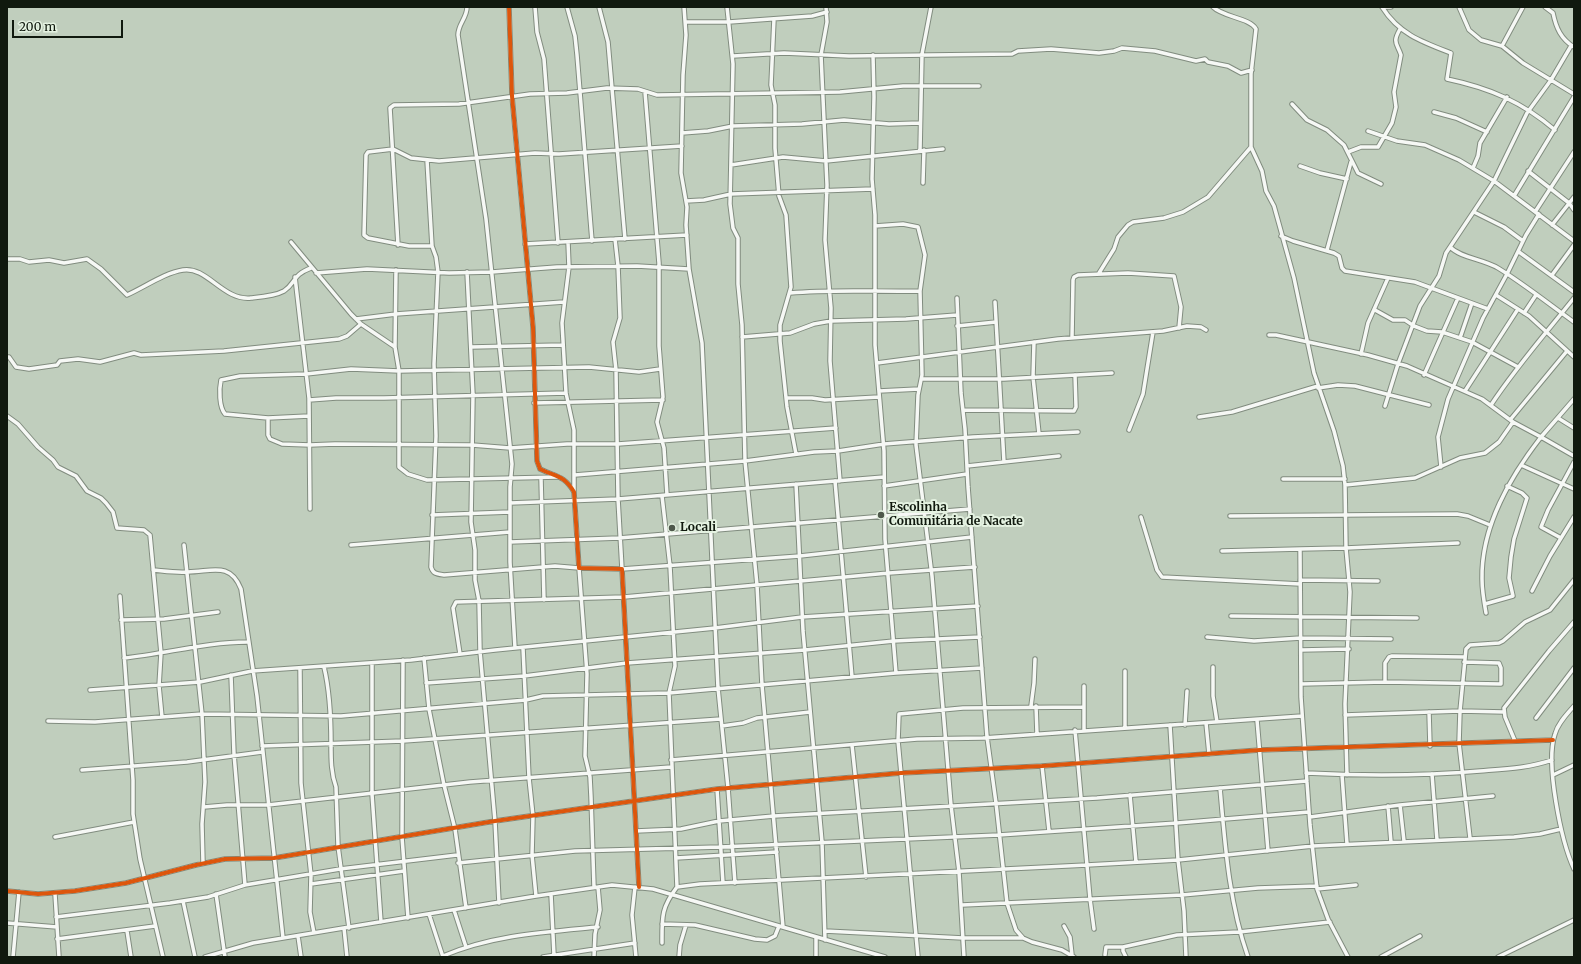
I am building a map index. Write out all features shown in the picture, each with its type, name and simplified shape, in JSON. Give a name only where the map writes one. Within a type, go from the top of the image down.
[{"type":"street","points":[[467,7],[466,16],[459,26],[458,35],[478,158],[501,346],[512,470],[510,503],[510,569],[515,648]]},
{"type":"street","points":[[509,7],[512,96],[533,345],[537,461],[540,469],[561,476],[569,483],[574,492]]},
{"type":"street","points":[[535,7],[537,32],[544,59],[558,242]]},
{"type":"street","points":[[567,7],[575,36],[592,241]]},
{"type":"street","points":[[599,7],[608,42],[625,239]]},
{"type":"street","points":[[684,7],[685,22],[681,173],[686,200],[689,269],[702,343],[708,492],[713,564],[714,628],[735,883]]},
{"type":"street","points":[[728,7],[733,56],[731,216],[733,228],[738,238],[738,284],[742,337],[745,460],[749,488],[760,623],[762,685],[784,927]]},
{"type":"street","points":[[826,7],[827,12],[821,55],[827,190],[825,240],[830,290],[830,361],[838,451],[837,481],[839,521],[852,677]]},
{"type":"street","points":[[922,183],[920,123],[922,54],[931,7]]},
{"type":"street","points":[[1213,7],[1218,11],[1254,25],[1256,35],[1252,70],[1251,147],[1262,171],[1266,191],[1274,206],[1281,236],[1294,278],[1318,387],[1334,431],[1345,479],[1346,548],[1349,579],[1350,618],[1345,715],[1347,774]]},
{"type":"street","points":[[1382,7],[1391,7]]},
{"type":"street","points":[[1382,7],[1389,18],[1400,29],[1451,53],[1447,79],[1468,83],[1507,97],[1530,109],[1555,130]]},
{"type":"street","points":[[1459,7],[1469,30],[1481,40],[1502,46],[1523,63],[1574,96],[1555,130],[1528,171],[1514,196]]},
{"type":"street","points":[[1502,46],[1523,7]]},
{"type":"street","points":[[1385,406],[1398,364],[1414,326],[1420,306],[1439,276],[1443,260],[1494,181],[1530,109],[1573,47],[1559,34],[1553,13],[1545,7]]},
{"type":"street","points":[[685,22],[729,22],[812,16],[827,12]]},
{"type":"street","points":[[774,18],[771,86],[774,93],[776,158],[779,193],[786,215],[790,293],[781,320],[779,335],[786,398],[796,454]]},
{"type":"street","points":[[1348,152],[1361,147],[1376,148],[1392,123],[1396,107],[1394,92],[1401,55],[1395,40],[1400,29]]},
{"type":"street","points":[[733,56],[772,53],[821,55],[1012,54],[1018,51],[1051,49],[1099,53],[1114,51],[1122,48],[1155,51],[1196,61],[1202,59],[1208,62],[1228,66],[1241,73],[1252,70]]},
{"type":"street","points":[[873,55],[874,89],[872,155],[875,226],[875,320],[879,397],[884,444],[884,517],[896,673]]},
{"type":"street","points":[[398,245],[391,106],[434,106],[512,96],[612,88],[638,89],[657,95],[822,92],[897,86],[979,86]]},
{"type":"street","points":[[645,92],[659,267],[660,369],[663,400],[657,422],[663,441],[667,495]]},
{"type":"street","points":[[1473,168],[1478,156],[1480,143],[1507,97]]},
{"type":"street","points":[[1292,104],[1307,120],[1332,134],[1344,145],[1351,162],[1358,173],[1381,184]]},
{"type":"street","points":[[1434,112],[1456,118],[1487,132]]},
{"type":"street","points":[[682,133],[708,131],[733,126],[802,124],[844,120],[889,124],[920,123]]},
{"type":"street","points":[[1368,131],[1397,141],[1426,145],[1473,168],[1494,181],[1574,241]]},
{"type":"street","points":[[432,246],[398,245],[368,238],[364,235],[366,155],[368,152],[393,149],[411,158],[454,161],[535,153],[551,154],[682,146]]},
{"type":"street","points":[[1099,273],[1114,249],[1118,237],[1128,225],[1133,222],[1164,218],[1183,212],[1208,197],[1251,147]]},
{"type":"street","points":[[732,165],[776,158],[826,161],[872,155],[943,149]]},
{"type":"street","points":[[1441,467],[1438,437],[1445,409],[1472,342],[1519,252],[1550,188],[1574,152]]},
{"type":"street","points":[[427,160],[432,246],[436,257],[438,272],[434,370],[436,445],[432,515],[431,567],[433,572],[444,575],[565,566],[579,568],[622,569],[713,564],[842,552],[972,537]]},
{"type":"street","points":[[1327,250],[1351,162]]},
{"type":"street","points":[[1300,166],[1334,177],[1347,179]]},
{"type":"street","points":[[1528,171],[1569,203],[1574,210]]},
{"type":"street","points":[[686,200],[704,200],[731,194],[873,189]]},
{"type":"street","points":[[1552,224],[1574,197]]},
{"type":"street","points":[[1474,212],[1504,227],[1523,241]]},
{"type":"street","points":[[875,226],[903,224],[914,225],[920,229],[925,255],[920,291],[922,379],[919,389],[916,442],[932,570],[943,710],[947,738],[955,837],[960,872],[964,957]]},
{"type":"street","points":[[525,244],[657,238],[687,235]]},
{"type":"street","points":[[1281,236],[1293,241],[1327,250],[1338,256],[1342,268],[1345,271],[1415,282],[1488,309]]},
{"type":"street","points":[[615,239],[618,266],[620,318],[613,342],[618,401],[619,538],[624,597],[637,850],[637,887],[632,915],[636,957]]},
{"type":"street","points":[[291,242],[311,268],[356,320],[395,347]]},
{"type":"street","points":[[568,242],[569,267],[562,323],[566,393],[574,430],[575,444],[574,492],[587,694],[585,756],[589,772],[596,887],[600,910],[594,957]]},
{"type":"street","points":[[1552,275],[1574,245]]},
{"type":"street","points":[[1450,247],[1462,255],[1484,261],[1507,274],[1574,322]]},
{"type":"street","points":[[1519,252],[1574,292]]},
{"type":"street","points":[[7,259],[20,259],[29,262],[49,260],[64,263],[87,259],[101,269],[127,295],[183,270],[188,270],[202,275],[227,293],[244,298],[280,293],[285,290],[295,276],[302,271],[311,268]]},
{"type":"street","points":[[316,273],[367,269],[438,272],[492,272],[569,267],[618,266],[689,269]]},
{"type":"street","points":[[396,270],[395,347],[399,371],[398,461],[399,467],[403,472],[424,479],[434,480],[511,479],[561,476]]},
{"type":"street","points":[[467,272],[473,395],[471,480],[472,535],[475,550],[475,572],[479,601],[480,651],[486,735],[495,821],[499,903]]},
{"type":"street","points":[[1072,338],[1072,292],[1074,277],[1099,273],[1174,276],[1181,306],[1179,328]]},
{"type":"street","points":[[295,276],[301,342],[309,400],[310,509]]},
{"type":"street","points":[[1361,354],[1368,324],[1388,278]]},
{"type":"street","points":[[790,293],[830,290],[874,292],[920,291]]},
{"type":"street","points":[[1496,295],[1524,313],[1574,357]]},
{"type":"street","points":[[1524,313],[1536,295]]},
{"type":"street","points":[[957,298],[960,379],[966,437],[967,474],[987,737],[1007,903],[1016,930],[1023,938]]},
{"type":"street","points":[[1424,375],[1458,298]]},
{"type":"street","points":[[1491,405],[1518,367],[1574,298]]},
{"type":"street","points":[[356,320],[396,314],[497,308],[564,302]]},
{"type":"street","points":[[995,302],[1001,436],[1004,462]]},
{"type":"street","points":[[1460,338],[1472,303]]},
{"type":"street","points":[[1465,391],[1518,309]]},
{"type":"street","points":[[1375,310],[1394,320],[1405,320],[1414,326],[1427,331],[1442,332],[1472,342],[1518,367]]},
{"type":"street","points":[[742,337],[779,335],[796,332],[814,324],[831,321],[920,318],[957,315]]},
{"type":"street","points":[[957,326],[996,322]]},
{"type":"street","points":[[7,357],[9,357],[16,367],[29,369],[57,365],[60,361],[66,360],[78,359],[100,362],[134,353],[141,355],[224,352],[301,342],[339,339],[347,336],[361,324]]},
{"type":"street","points":[[877,363],[1072,338],[1153,332],[1194,326],[1206,330]]},
{"type":"street","points":[[1129,430],[1144,390],[1153,332]]},
{"type":"street","points":[[1269,336],[1276,335],[1308,344],[1361,354],[1398,364],[1455,386],[1491,405],[1512,421],[1574,456]]},
{"type":"street","points":[[1034,342],[1033,377],[1039,434]]},
{"type":"street","points":[[471,347],[563,345]]},
{"type":"street","points":[[1345,485],[1415,478],[1460,458],[1485,454],[1499,442],[1512,421],[1567,351]]},
{"type":"street","points":[[309,416],[268,418],[225,414],[221,400],[221,380],[240,376],[306,374],[351,369],[399,371],[503,368],[565,369],[589,367],[639,372],[660,369]]},
{"type":"street","points":[[922,379],[1033,377],[1112,373]]},
{"type":"street","points":[[963,410],[1074,411],[1076,407],[1075,375]]},
{"type":"street","points":[[1199,417],[1232,412],[1318,387],[1338,385],[1355,386],[1389,396],[1429,405]]},
{"type":"street","points":[[879,392],[919,389]]},
{"type":"street","points":[[309,400],[336,398],[566,393]]},
{"type":"street","points":[[786,398],[834,399],[879,397]]},
{"type":"street","points":[[1486,613],[1482,572],[1490,525],[1507,486],[1521,465],[1541,437],[1574,399]]},
{"type":"street","points":[[534,403],[663,400]]},
{"type":"street","points":[[7,416],[18,424],[58,467],[76,476],[86,492],[101,498],[106,503],[113,512],[117,528],[144,530],[150,535],[161,653],[159,686],[162,717]]},
{"type":"street","points":[[268,418],[268,435],[270,439],[282,444],[310,445],[472,445],[510,448],[575,444],[618,444],[836,428]]},
{"type":"street","points":[[1558,418],[1574,428]]},
{"type":"street","points":[[575,475],[838,451],[884,444],[966,437],[1078,432]]},
{"type":"street","points":[[967,466],[1059,456]]},
{"type":"street","points":[[1561,538],[1541,527],[1574,462]]},
{"type":"street","points":[[1521,465],[1574,489]]},
{"type":"street","points":[[884,486],[967,474]]},
{"type":"street","points":[[510,503],[542,504],[618,500],[884,477]]},
{"type":"street","points":[[541,478],[544,600]]},
{"type":"street","points":[[1283,479],[1345,479]]},
{"type":"street","points":[[796,484],[802,617],[822,842],[825,940]]},
{"type":"street","points":[[1485,604],[1513,596],[1509,578],[1510,564],[1514,539],[1527,498],[1522,493],[1507,486]]},
{"type":"street","points":[[662,496],[670,566],[676,666],[669,693],[672,795],[677,887],[666,901],[662,924],[662,943]]},
{"type":"street","points":[[510,542],[619,538],[926,514],[970,509]]},
{"type":"street","points":[[432,515],[510,512]]},
{"type":"street","points":[[1230,516],[1457,514],[1468,516],[1490,525]]},
{"type":"street","points":[[1141,517],[1157,570],[1162,577],[1300,582],[1349,579],[1378,580]]},
{"type":"street","points":[[1532,591],[1574,517]]},
{"type":"street","points":[[352,545],[510,532]]},
{"type":"street","points":[[1222,551],[1346,548],[1458,543]]},
{"type":"street","points":[[184,545],[200,682],[202,714],[204,760],[204,807],[202,824],[203,863]]},
{"type":"street","points":[[1300,549],[1302,716],[1309,812],[1317,887],[1330,922],[1348,957]]},
{"type":"street","points":[[460,654],[454,605],[456,602],[624,597],[889,573],[975,567]]},
{"type":"street","points":[[153,570],[187,572],[216,570],[233,575],[241,589],[262,746],[283,938]]},
{"type":"street","points":[[1470,838],[1464,772],[1459,743],[1464,660],[1468,647],[1499,643],[1531,618],[1550,610],[1574,580]]},
{"type":"street","points":[[120,596],[125,687],[132,767],[134,822],[145,879],[163,957]]},
{"type":"street","points":[[90,690],[200,682],[252,671],[300,669],[424,658],[480,651],[523,648],[714,628],[802,617],[892,610],[978,606]]},
{"type":"street","points":[[121,620],[158,619],[218,612]]},
{"type":"street","points":[[1231,616],[1417,618]]},
{"type":"street","points":[[1515,741],[1504,712],[1507,703],[1574,622]]},
{"type":"street","points":[[426,683],[524,676],[627,663],[805,650],[894,641],[980,636]]},
{"type":"street","points":[[1208,637],[1254,641],[1301,638],[1391,639]]},
{"type":"street","points":[[124,658],[195,648],[215,643],[247,642]]},
{"type":"street","points":[[523,648],[529,778],[533,816],[532,855],[536,896]]},
{"type":"street","points":[[1301,650],[1349,649]]},
{"type":"street","points":[[1301,684],[1385,682],[1501,684],[1501,668],[1499,663],[1392,656],[1385,662],[1385,682]]},
{"type":"street","points":[[424,658],[429,709],[444,785],[455,829],[458,863],[466,908]]},
{"type":"street","points":[[1031,706],[1035,659]]},
{"type":"street","points":[[403,660],[403,741],[401,790],[402,837],[408,918]]},
{"type":"street","points":[[372,663],[372,794],[374,841],[381,922]]},
{"type":"street","points":[[324,667],[328,684],[331,774],[336,787],[340,869],[349,928]]},
{"type":"street","points":[[1213,667],[1213,696],[1217,722]]},
{"type":"street","points":[[48,721],[85,723],[202,714],[330,716],[371,714],[526,700],[543,696],[669,693],[896,673],[982,668]]},
{"type":"street","points":[[1536,718],[1574,668]]},
{"type":"street","points":[[300,669],[302,802],[311,875],[310,912],[314,933]]},
{"type":"street","points":[[1125,728],[1126,671]]},
{"type":"street","points":[[231,676],[234,754],[245,885]]},
{"type":"street","points":[[1084,686],[1084,730]]},
{"type":"street","points":[[1185,725],[1186,691]]},
{"type":"street","points":[[918,957],[912,875],[907,839],[898,741],[899,714],[943,710],[1031,706],[1084,706]]},
{"type":"street","points":[[1036,706],[1037,734]]},
{"type":"street","points":[[1574,706],[1559,725],[1553,740],[1552,760],[1556,806],[1568,856],[1574,868]]},
{"type":"street","points":[[1345,715],[1460,711],[1504,712]]},
{"type":"street","points":[[722,726],[743,723],[765,717],[810,712]]},
{"type":"street","points":[[1429,712],[1430,746]]},
{"type":"street","points":[[671,760],[898,741],[1185,725],[1302,716]]},
{"type":"street","points":[[262,746],[372,743],[721,719]]},
{"type":"street","points":[[1257,720],[1268,852]]},
{"type":"street","points":[[1206,723],[1209,754]]},
{"type":"street","points":[[1170,725],[1178,860],[1186,935],[1186,957]]},
{"type":"street","points":[[1075,730],[1094,930]]},
{"type":"street","points":[[7,891],[55,894],[145,879],[203,863],[242,858],[274,858],[338,846],[455,829],[495,821],[717,789],[901,773],[1042,766],[1078,762],[1260,750],[1430,746],[1459,743],[1553,740]]},
{"type":"street","points":[[852,745],[866,877]]},
{"type":"street","points":[[82,770],[204,760],[234,754],[262,752]]},
{"type":"street","points":[[1306,773],[1380,776],[1432,774],[1524,768],[1552,760]]},
{"type":"street","points":[[1553,775],[1574,765]]},
{"type":"street","points":[[1042,766],[1049,831]]},
{"type":"street","points":[[204,807],[239,804],[268,805],[491,780],[672,767]]},
{"type":"street","points":[[1432,774],[1437,840]]},
{"type":"street","points":[[1342,775],[1344,812],[1348,844]]},
{"type":"street","points":[[636,831],[675,829],[719,821],[774,816],[1081,799],[1307,781]]},
{"type":"street","points":[[1220,788],[1232,892],[1239,932],[1248,957]]},
{"type":"street","points":[[717,789],[722,883]]},
{"type":"street","points":[[1130,795],[1136,862]]},
{"type":"street","points":[[1310,816],[1388,806],[1493,796]]},
{"type":"street","points":[[1400,805],[1404,841]]},
{"type":"street","points":[[1388,806],[1391,842]]},
{"type":"street","points":[[458,863],[497,860],[569,851],[676,849],[999,835],[1177,823],[1309,812]]},
{"type":"street","points":[[55,836],[134,822]]},
{"type":"street","points":[[677,887],[722,883],[912,875],[1178,860],[1268,852],[1313,846],[1540,834],[1561,829]]},
{"type":"street","points":[[676,858],[777,852]]},
{"type":"street","points":[[56,917],[183,902],[245,885],[277,881],[340,869],[404,860],[458,855]]},
{"type":"street","points":[[311,884],[404,871]]},
{"type":"street","points":[[205,957],[254,943],[536,896],[612,885],[637,887],[671,895],[885,957]]},
{"type":"street","points":[[962,905],[1041,903],[1232,892],[1258,888],[1356,885]]},
{"type":"street","points":[[13,957],[19,892]]},
{"type":"street","points":[[55,894],[59,957]]},
{"type":"street","points":[[216,894],[225,957]]},
{"type":"street","points":[[551,894],[554,955]]},
{"type":"street","points":[[183,902],[195,957]]},
{"type":"street","points":[[454,910],[466,947]]},
{"type":"street","points":[[429,914],[443,957],[466,947],[502,938],[598,927]]},
{"type":"street","points":[[1498,957],[1574,920]]},
{"type":"street","points":[[1105,956],[1106,947],[1123,947],[1171,936],[1239,932],[1330,922]]},
{"type":"street","points":[[7,923],[57,927]]},
{"type":"street","points":[[662,924],[686,925],[713,929],[755,939],[767,940],[775,936],[779,926]]},
{"type":"street","points":[[679,957],[680,945],[686,925]]},
{"type":"street","points":[[57,940],[156,926]]},
{"type":"street","points":[[825,931],[916,934],[963,938],[1023,938],[1073,956],[1070,936],[1064,926]]},
{"type":"street","points":[[344,928],[347,957]]},
{"type":"street","points":[[126,931],[131,957]]},
{"type":"street","points":[[298,936],[301,957]]},
{"type":"street","points":[[1382,957],[1420,936]]},
{"type":"street","points":[[816,937],[816,957]]},
{"type":"street","points":[[543,957],[635,943]]},
{"type":"street","points":[[1123,947],[1126,957]]},
{"type":"cycle path","points":[[509,7],[512,96],[533,327],[537,461],[540,469],[563,479],[574,492],[579,568],[622,569],[639,887]]},
{"type":"cycle path","points":[[7,891],[38,894],[75,891],[126,883],[225,859],[274,858],[495,821],[717,789],[901,773],[1042,766],[1260,750],[1553,740]]},
{"type":"place","name":"Escolinha Comunitária de Nacate","points":[[881,515]]},
{"type":"place","name":"Locali","points":[[672,528]]}]
